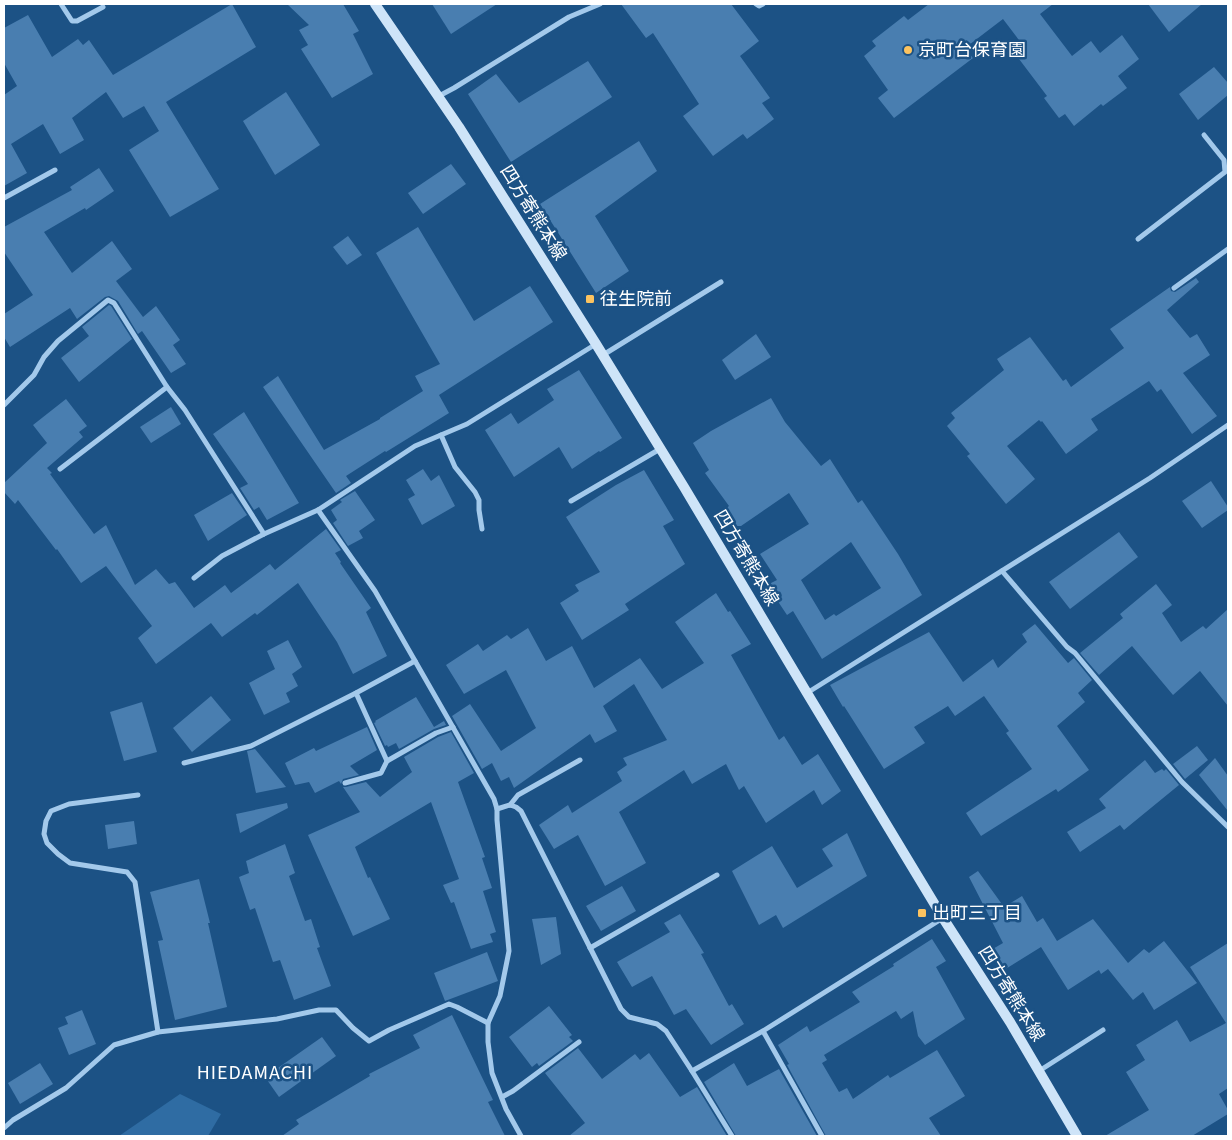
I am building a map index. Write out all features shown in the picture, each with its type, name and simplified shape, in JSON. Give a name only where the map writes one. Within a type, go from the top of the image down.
[{"type":"main road","name":"四方寄熊本線","points":[[376,4],[439,96],[603,355],[944,918],[1010,1022],[1077,1136]]},
{"type":"street","points":[[61,4],[72,21],[77,21],[103,7]]},
{"type":"street","points":[[439,96],[569,16],[600,4]]},
{"type":"street","points":[[756,4],[759,6],[763,4]]},
{"type":"street","points":[[1138,239],[1225,172],[1224,160],[1204,135]]},
{"type":"street","points":[[4,198],[55,170]]},
{"type":"street","points":[[1174,288],[1228,249]]},
{"type":"street","points":[[603,355],[721,282]]},
{"type":"street","points":[[4,405],[34,375],[44,357],[58,341],[108,300],[114,303],[264,534]]},
{"type":"street","points":[[194,578],[222,556],[264,534],[318,510],[415,446],[467,424],[596,344]]},
{"type":"street","points":[[60,469],[167,387]]},
{"type":"street","points":[[807,693],[1150,478],[1228,425]]},
{"type":"street","points":[[441,435],[455,467],[479,500],[482,529]]},
{"type":"street","points":[[571,501],[660,449]]},
{"type":"street","points":[[318,510],[375,591],[494,799],[497,809],[509,951],[500,996],[488,1023],[488,1042],[492,1073],[506,1109],[521,1136]]},
{"type":"street","points":[[1002,571],[1067,648],[1075,653],[1092,672],[1182,782],[1228,827]]},
{"type":"street","points":[[184,763],[252,746],[356,693],[415,660]]},
{"type":"street","points":[[356,693],[387,761]]},
{"type":"street","points":[[345,783],[381,773],[387,761],[436,733],[453,727]]},
{"type":"street","points":[[497,809],[510,805],[518,795],[580,760]]},
{"type":"street","points":[[138,795],[69,804],[51,811],[46,821],[44,834],[46,843],[70,863],[127,872],[135,882],[158,1032]]},
{"type":"street","points":[[510,805],[521,811],[621,1009],[629,1016],[657,1024],[666,1031],[732,1136]]},
{"type":"street","points":[[590,948],[717,875]]},
{"type":"street","points":[[692,1071],[763,1030],[944,918]]},
{"type":"street","points":[[4,1128],[13,1120],[66,1088],[114,1045],[158,1032],[277,1019],[319,1010],[336,1010],[368,1041],[449,1004],[488,1023]]},
{"type":"street","points":[[763,1030],[822,1136]]},
{"type":"street","points":[[1039,1072],[1103,1030]]},
{"type":"street","points":[[502,1097],[513,1091],[579,1042]]},
{"type":"shaded area","points":[[180,1094],[221,1114],[208,1136],[119,1136]]},
{"type":"building","points":[[232,4],[256,47],[166,102],[219,189],[170,217],[129,150],[159,131],[144,106],[123,118],[106,92],[72,118],[84,140],[60,154],[43,124],[11,144],[27,173],[4,186],[4,95],[17,86],[4,63],[4,28],[28,15],[52,57],[78,39],[83,45],[89,40],[113,75]]},
{"type":"building","points":[[287,4],[343,4],[359,31],[353,34],[373,74],[332,98],[301,49],[308,45],[299,30],[309,25]]},
{"type":"building","points":[[432,4],[497,4],[451,34]]},
{"type":"building","points":[[621,4],[731,4],[759,41],[740,56],[770,98],[762,103],[774,119],[747,139],[743,134],[713,156],[683,116],[699,104],[653,33],[646,38]]},
{"type":"building","points":[[929,4],[1053,4],[1040,14],[1072,56],[1091,41],[1100,53],[1122,35],[1139,59],[1118,76],[1127,88],[1103,106],[1101,104],[1074,126],[1065,114],[1059,118],[1044,98],[1047,96],[1016,55],[1025,48],[1003,19],[965,48],[973,58],[894,118],[878,98],[888,90],[864,56],[876,46],[872,41],[904,16],[908,20]]},
{"type":"building","points":[[1148,4],[1202,4],[1169,32]]},
{"type":"building","points":[[588,61],[612,97],[511,162],[468,94],[496,74],[519,103]]},
{"type":"building","points":[[1214,67],[1228,83],[1228,95],[1198,120],[1179,94]]},
{"type":"building","points":[[286,92],[320,145],[275,175],[243,121]]},
{"type":"building","points":[[639,141],[657,171],[595,216],[629,271],[596,293],[540,204]]},
{"type":"building","points":[[451,164],[466,184],[423,214],[408,193]]},
{"type":"building","points":[[99,168],[114,191],[86,210],[85,208],[44,232],[72,273],[112,241],[132,269],[116,281],[143,317],[156,306],[180,340],[173,345],[186,364],[171,373],[142,331],[138,334],[118,301],[109,296],[105,297],[77,319],[70,308],[10,347],[4,337],[4,314],[33,295],[4,252],[4,227],[72,190],[70,187]]},
{"type":"building","points":[[418,227],[474,321],[530,286],[553,322],[439,395],[449,413],[346,476],[351,483],[336,493],[263,387],[278,376],[324,450],[380,419],[423,391],[415,376],[440,364],[376,253]]},
{"type":"building","points":[[348,236],[362,255],[347,265],[333,247]]},
{"type":"building","points":[[1196,278],[1199,282],[1167,310],[1190,338],[1197,334],[1210,355],[1183,373],[1217,416],[1192,434],[1161,389],[1157,392],[1149,381],[1091,419],[1098,430],[1066,454],[1042,421],[1039,420],[1007,446],[1035,479],[1006,504],[967,456],[970,454],[947,426],[955,418],[951,413],[1004,370],[997,359],[1030,337],[1063,381],[1066,379],[1071,387],[1124,348],[1110,329],[1170,287],[1171,291],[1175,292]]},
{"type":"building","points":[[109,305],[132,339],[79,382],[61,358],[89,336],[82,327]]},
{"type":"building","points":[[756,334],[771,357],[735,380],[722,360]]},
{"type":"building","points":[[579,370],[622,438],[572,469],[559,447],[514,477],[485,430],[511,413],[518,424],[554,400],[547,389]]},
{"type":"building","points":[[771,398],[785,422],[821,466],[830,459],[858,503],[862,500],[898,554],[922,595],[822,659],[793,611],[787,615],[767,585],[777,580],[760,554],[809,524],[789,493],[741,526],[734,526],[723,511],[729,506],[705,473],[709,470],[693,443]],"holes":[[[851,542],[881,588],[836,616],[834,614],[825,620],[801,580]]]},
{"type":"building","points":[[66,399],[87,426],[79,432],[83,437],[47,468],[94,534],[106,525],[135,585],[156,569],[169,584],[175,582],[194,608],[225,585],[231,593],[270,564],[275,570],[326,529],[341,550],[335,553],[340,563],[371,608],[366,612],[387,656],[353,674],[337,642],[298,583],[257,615],[255,613],[222,637],[211,623],[156,664],[138,638],[152,626],[106,566],[81,583],[18,500],[15,504],[4,492],[4,483],[47,443],[33,425]]},
{"type":"building","points":[[171,407],[181,424],[151,443],[140,427]]},
{"type":"building","points":[[244,412],[299,503],[267,520],[259,507],[254,510],[240,488],[248,484],[213,434]]},
{"type":"building","points":[[423,469],[431,481],[439,475],[455,506],[422,525],[408,499],[415,495],[406,480]]},
{"type":"building","points":[[644,470],[674,520],[663,526],[685,564],[625,604],[629,610],[582,640],[560,603],[579,591],[575,585],[600,572],[566,517],[616,485]]},
{"type":"building","points":[[1211,481],[1228,507],[1228,510],[1202,528],[1182,501]]},
{"type":"building","points":[[355,491],[375,520],[359,531],[363,538],[348,546],[333,523],[337,520],[331,510],[342,502],[340,500]]},
{"type":"building","points":[[232,493],[247,515],[208,541],[194,515]]},
{"type":"building","points":[[1119,532],[1138,557],[1070,609],[1049,582]]},
{"type":"building","points":[[1156,584],[1172,605],[1162,613],[1181,642],[1203,626],[1206,629],[1228,609],[1228,706],[1200,671],[1173,695],[1132,646],[1099,675],[1080,653],[1123,618],[1120,614]]},
{"type":"building","points":[[716,593],[751,644],[731,655],[779,740],[784,736],[802,765],[818,754],[841,791],[822,805],[814,790],[766,823],[744,786],[739,790],[726,764],[692,784],[684,770],[619,812],[646,863],[605,886],[578,835],[554,849],[539,825],[568,805],[572,813],[622,781],[617,772],[627,765],[623,758],[667,740],[634,684],[603,706],[617,731],[595,743],[590,734],[514,788],[509,777],[501,781],[492,763],[482,769],[452,716],[470,704],[501,751],[536,728],[506,670],[464,694],[446,665],[478,644],[483,651],[507,635],[511,639],[528,628],[546,661],[572,646],[594,688],[640,658],[662,689],[704,663],[675,622]]},
{"type":"building","points":[[1035,624],[1068,663],[1074,658],[1092,680],[1078,693],[1085,702],[1057,726],[1089,770],[1058,792],[1056,789],[981,836],[966,813],[1032,769],[1006,733],[1009,731],[984,696],[955,716],[948,706],[914,727],[925,743],[884,769],[830,685],[929,632],[963,682],[993,659],[998,668],[1027,642],[1022,634]]},
{"type":"building","points":[[288,640],[302,667],[292,674],[298,686],[286,693],[290,702],[264,715],[249,683],[275,669],[267,651]]},
{"type":"building","points":[[211,696],[231,720],[192,752],[173,728]]},
{"type":"building","points":[[416,697],[434,727],[444,721],[446,725],[434,729],[399,749],[396,743],[388,747],[387,745],[385,746],[374,723],[375,721]]},
{"type":"building","points":[[142,702],[157,752],[124,761],[110,712]]},
{"type":"building","points":[[367,727],[377,750],[350,766],[359,775],[343,779],[341,784],[339,781],[315,793],[309,782],[295,785],[285,763],[314,748],[316,751]]},
{"type":"building","points":[[451,732],[474,773],[458,782],[485,857],[482,858],[492,888],[483,891],[496,932],[490,934],[493,942],[471,949],[454,902],[451,903],[443,885],[459,879],[431,802],[355,847],[368,878],[370,877],[390,919],[353,936],[308,835],[360,812],[343,787],[366,782],[380,797],[412,772],[404,757],[438,737]]},
{"type":"building","points":[[1197,746],[1208,760],[1185,779],[1173,764]]},
{"type":"building","points":[[255,749],[286,787],[256,793],[247,751]]},
{"type":"building","points":[[1215,758],[1228,776],[1228,811],[1199,775]]},
{"type":"building","points":[[1145,760],[1155,773],[1166,769],[1179,785],[1124,830],[1120,825],[1080,852],[1067,832],[1106,808],[1099,799]]},
{"type":"building","points":[[287,803],[288,808],[240,833],[236,814]]},
{"type":"building","points":[[134,821],[137,844],[108,849],[105,825]]},
{"type":"building","points":[[847,833],[867,876],[783,928],[776,915],[759,925],[732,871],[772,846],[797,888],[833,866],[822,849]]},
{"type":"building","points":[[285,844],[295,873],[289,876],[305,921],[311,919],[320,947],[317,948],[331,986],[294,1000],[280,960],[273,962],[255,908],[250,910],[239,877],[249,873],[246,861]]},
{"type":"building","points":[[978,871],[1004,907],[1022,896],[1037,922],[1043,918],[1057,941],[1093,919],[1128,963],[1144,949],[1149,953],[1164,941],[1197,983],[1154,1010],[1143,992],[1133,1000],[1108,969],[1101,974],[1099,970],[1068,990],[1041,947],[1004,970],[991,950],[1003,943],[969,877]]},
{"type":"building","points":[[199,879],[227,1007],[175,1020],[158,941],[163,940],[150,892]]},
{"type":"building","points":[[622,886],[636,911],[601,931],[586,906]]},
{"type":"building","points":[[680,914],[704,953],[701,954],[729,1006],[732,1004],[744,1024],[711,1045],[686,1009],[674,1015],[652,976],[632,987],[617,962],[670,932],[664,923]]},
{"type":"building","points":[[556,917],[561,954],[541,965],[532,919]]},
{"type":"building","points":[[932,939],[946,961],[936,967],[965,1019],[925,1045],[918,1036],[913,1011],[901,1019],[896,1011],[824,1055],[827,1060],[822,1063],[839,1092],[847,1088],[853,1099],[888,1075],[890,1078],[937,1050],[965,1096],[929,1118],[941,1136],[826,1136],[778,1045],[807,1026],[810,1032],[860,1002],[852,992],[894,966],[893,964]]},
{"type":"building","points":[[1228,943],[1228,1088],[1219,1094],[1228,1110],[1228,1114],[1192,1136],[1105,1136],[1149,1110],[1126,1072],[1145,1060],[1136,1045],[1177,1020],[1190,1042],[1226,1023],[1190,967]]},
{"type":"building","points":[[487,952],[498,981],[445,1001],[434,973]]},
{"type":"building","points":[[549,1006],[572,1035],[569,1037],[573,1041],[539,1066],[537,1063],[532,1067],[509,1037]]},
{"type":"building","points":[[82,1010],[96,1044],[69,1055],[58,1028],[68,1024],[65,1017]]},
{"type":"building","points":[[452,1015],[493,1100],[488,1102],[505,1136],[282,1136],[299,1124],[296,1120],[370,1076],[369,1074],[420,1048],[413,1035]]},
{"type":"building","points":[[322,1037],[336,1056],[279,1097],[265,1077]]},
{"type":"building","points":[[578,1048],[602,1079],[635,1054],[640,1060],[649,1053],[680,1097],[697,1087],[727,1136],[569,1136],[585,1123],[545,1073]]},
{"type":"building","points":[[40,1063],[53,1084],[20,1104],[8,1083]]},
{"type":"building","points":[[734,1063],[747,1086],[779,1069],[817,1136],[736,1136],[704,1082]]},
{"type":"place","name":"京町台保育園","points":[[908,50]]},
{"type":"place","name":"往生院前","points":[[590,299]]},
{"type":"place","name":"出町三丁目","points":[[922,913]]},
{"type":"district","name":"HIEDAMACHI","points":[[255,1073]]}]
